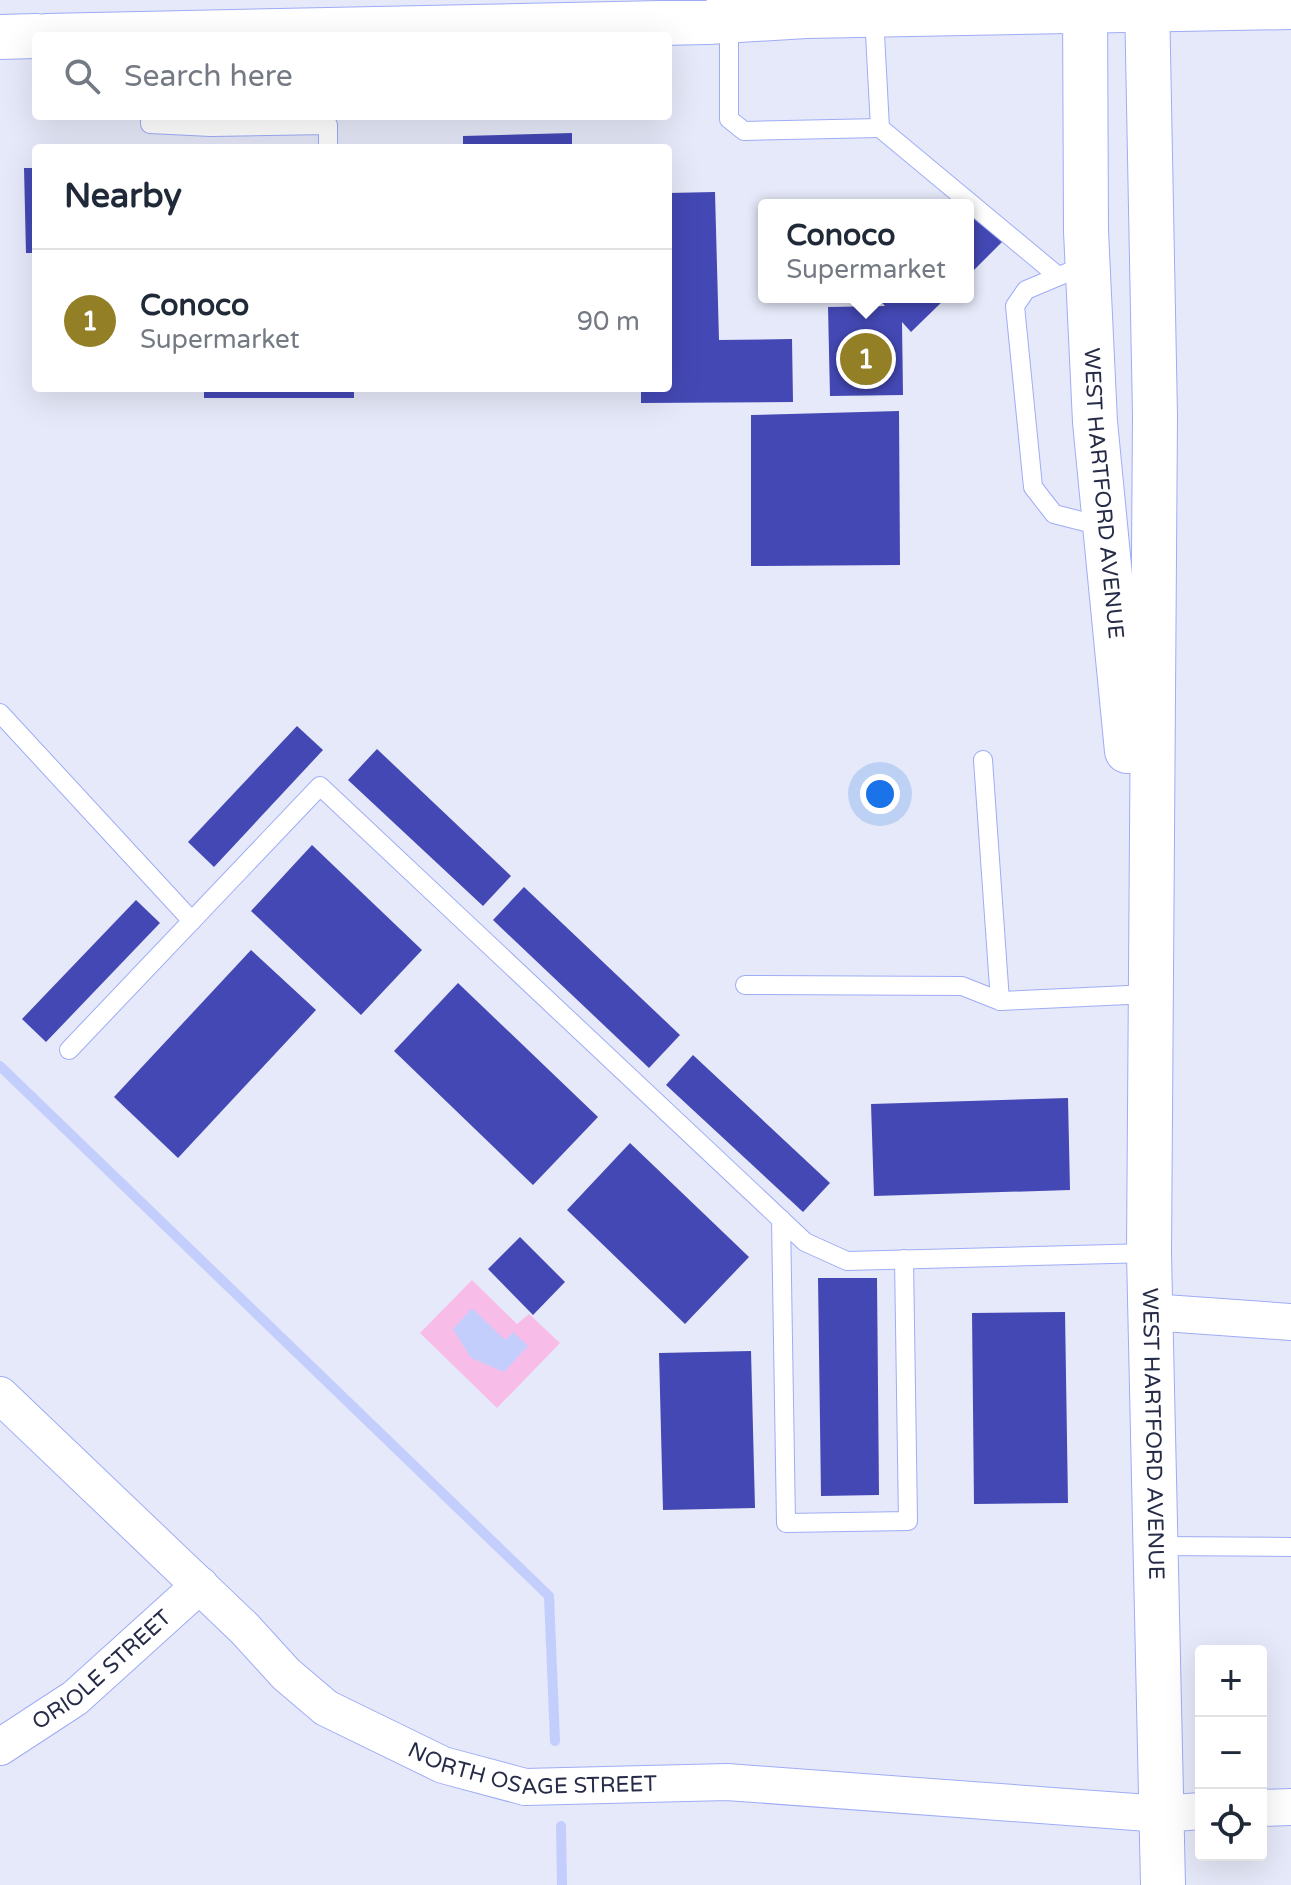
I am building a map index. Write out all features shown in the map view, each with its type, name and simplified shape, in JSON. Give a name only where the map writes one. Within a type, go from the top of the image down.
[{"type":"main road","points":[[224,32],[716,14],[874,15],[1147,5],[1291,7]]},
{"type":"main road","name":"WEST HARTFORD AVENUE","points":[[1147,5],[1155,416],[1149,989],[1150,1312],[1155,1546],[1181,1813],[1163,1885]]},
{"type":"main road","name":"WEST HARTFORD AVENUE","points":[[1085,6],[1073,270],[1095,422],[1149,989]]},
{"type":"main road","points":[[0,37],[32,36]]},
{"type":"street","points":[[1150,1312],[1291,1322]]},
{"type":"street","name":"NORTH OSAGE STREET","points":[[0,1395],[200,1585],[286,1674],[326,1708],[443,1765],[525,1787],[727,1782],[1181,1813]]},
{"type":"street","name":"ORIOLE STREET","points":[[0,1747],[75,1698],[200,1585]]},
{"type":"street","points":[[1267,1808],[1291,1807]]},
{"type":"lane","points":[[716,14],[729,119],[744,131],[880,128],[1073,270]]},
{"type":"lane","points":[[874,15],[880,128]]},
{"type":"lane","points":[[150,120],[150,124],[211,127],[328,125],[328,144]]},
{"type":"lane","points":[[1073,270],[1026,290],[1015,306],[1033,487],[1054,514],[1105,527]]},
{"type":"lane","points":[[0,713],[192,921]]},
{"type":"lane","points":[[983,760],[1000,1001]]},
{"type":"lane","points":[[69,1050],[320,786],[805,1242],[847,1261],[1149,1253]]},
{"type":"lane","points":[[745,985],[962,986],[1000,1001],[1149,989]]},
{"type":"lane","points":[[781,1219],[786,1523],[908,1521],[904,1259]]},
{"type":"lane","points":[[1155,1546],[1291,1547]]},
{"type":"shaded area","points":[[472,1280],[517,1324],[529,1314],[560,1343],[497,1408],[420,1333]]},
{"type":"water","points":[[472,1308],[505,1340],[513,1332],[528,1346],[504,1372],[471,1358],[453,1329]]},
{"type":"building","points":[[572,133],[572,144],[463,144],[463,136]]},
{"type":"building","points":[[24,168],[32,168],[32,253],[26,253]]},
{"type":"building","points":[[715,192],[719,340],[792,339],[793,402],[641,403],[641,392],[672,392],[672,193]]},
{"type":"building","points":[[974,212],[1003,241],[974,270]]},
{"type":"building","points":[[882,303],[941,303],[911,332],[902,322],[903,395],[830,396],[828,307],[885,306]]},
{"type":"building","points":[[204,392],[354,392],[354,398],[204,398]]},
{"type":"building","points":[[899,411],[900,565],[751,566],[751,415]]},
{"type":"building","points":[[297,726],[323,750],[214,867],[188,842]]},
{"type":"building","points":[[377,749],[511,876],[483,906],[348,780]]},
{"type":"building","points":[[312,845],[422,950],[361,1015],[251,911]]},
{"type":"building","points":[[524,887],[680,1035],[649,1068],[493,920]]},
{"type":"building","points":[[136,900],[160,923],[46,1042],[22,1019]]},
{"type":"building","points":[[251,950],[316,1010],[178,1158],[114,1097]]},
{"type":"building","points":[[458,983],[598,1117],[533,1185],[394,1051]]},
{"type":"building","points":[[693,1055],[830,1183],[803,1212],[666,1085]]},
{"type":"building","points":[[1068,1098],[1070,1190],[874,1196],[871,1104]]},
{"type":"building","points":[[630,1143],[749,1257],[685,1324],[567,1210]]},
{"type":"building","points":[[520,1237],[565,1282],[533,1315],[488,1269]]},
{"type":"building","points":[[818,1278],[877,1278],[879,1495],[821,1496]]},
{"type":"building","points":[[1065,1312],[1068,1503],[974,1504],[972,1313]]},
{"type":"building","points":[[751,1351],[755,1508],[663,1510],[659,1353]]},
{"type":"waterway","points":[[0,1066],[549,1596],[555,1741]]},
{"type":"waterway","points":[[561,1826],[562,1885]]},
{"type":"place","name":"Conoco","points":[[866,359]]}]
